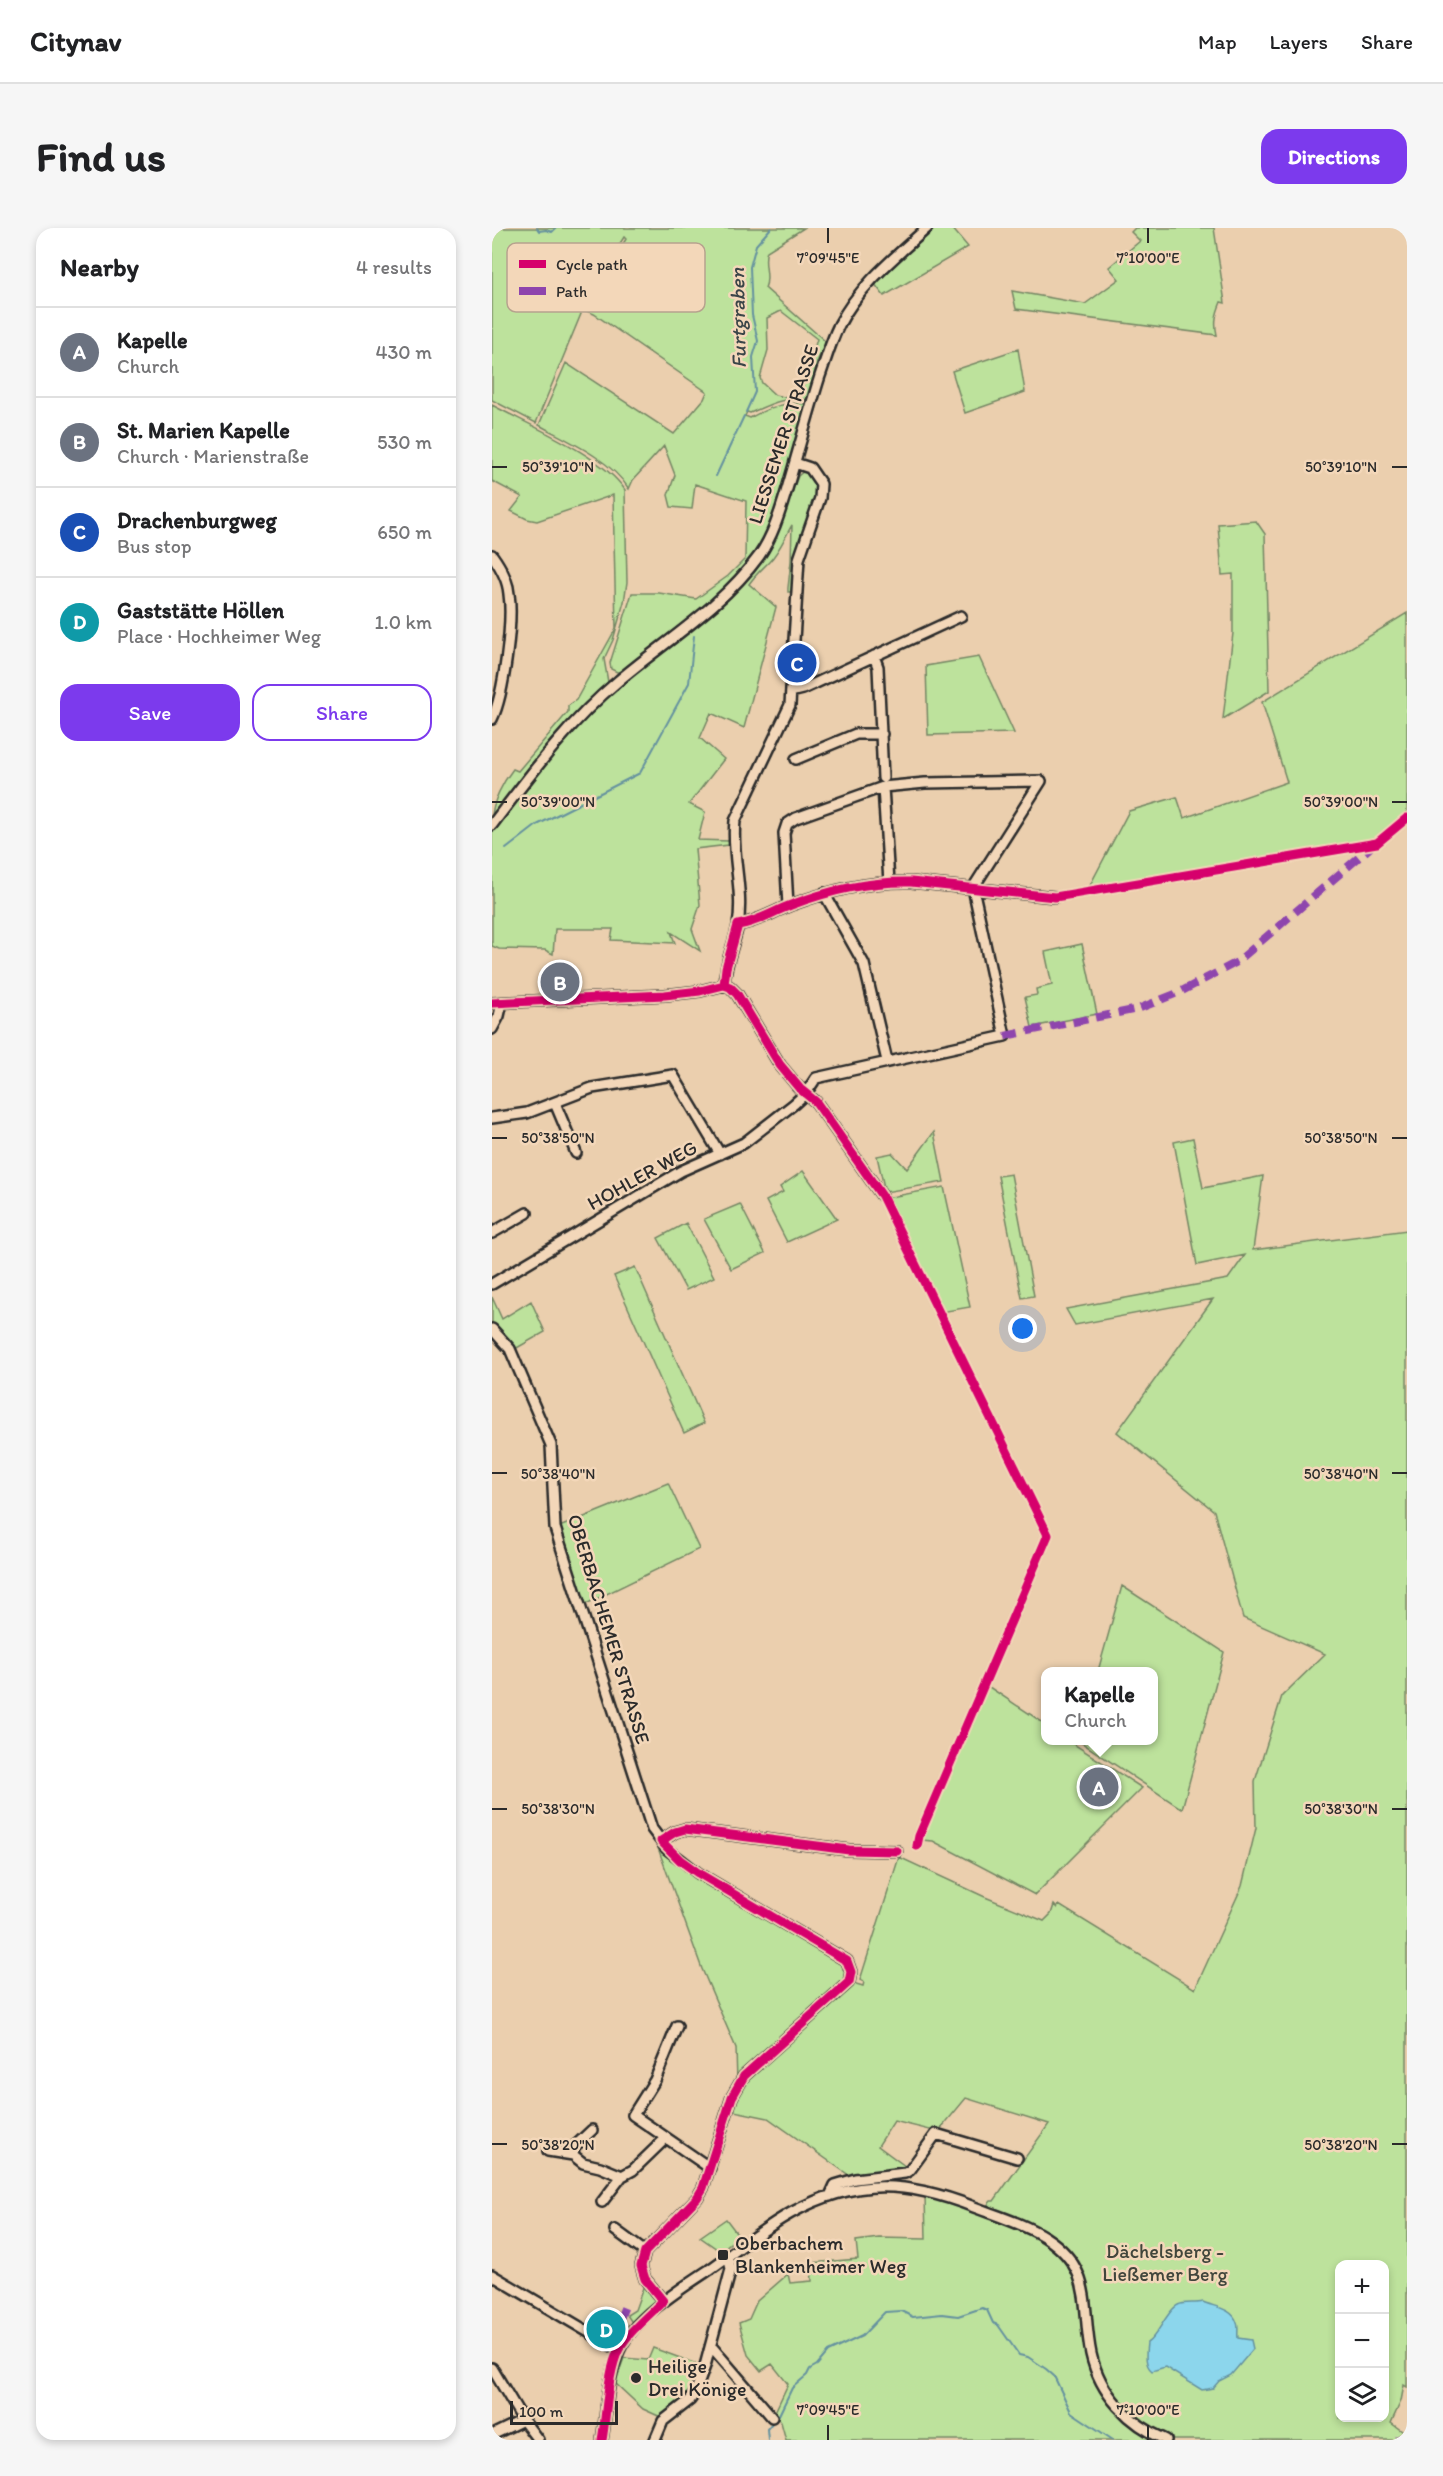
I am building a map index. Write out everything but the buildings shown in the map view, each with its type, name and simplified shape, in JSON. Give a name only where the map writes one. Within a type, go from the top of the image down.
[{"type":"street","name":"LIESSEMER STRASSE","points":[[492,825],[547,753],[579,718],[616,682],[715,604],[738,582],[760,554],[776,523],[832,340],[840,323],[878,274],[927,228]]},
{"type":"street","points":[[724,985],[726,968],[738,925],[739,875],[733,834],[735,821],[790,705],[799,559],[807,530],[820,498],[821,484],[810,468],[795,463]]},
{"type":"street","points":[[492,555],[501,569],[509,594],[502,693],[492,719]]},
{"type":"street","points":[[791,692],[803,689],[961,616]]},
{"type":"street","points":[[874,656],[878,667],[889,882]]},
{"type":"street","points":[[796,759],[856,734],[882,734]]},
{"type":"street","points":[[788,906],[784,840],[787,824],[796,818],[883,782],[917,784],[1041,781],[973,888],[1005,1036],[816,1078],[790,1077]]},
{"type":"street","points":[[738,925],[761,920],[788,906],[824,893],[889,882],[1055,897]]},
{"type":"street","points":[[824,893],[864,964],[887,1061]]},
{"type":"street","points":[[492,1029],[499,1016],[497,1003],[511,1000],[665,995],[700,991],[724,985],[730,987],[737,994],[780,1065],[816,1102],[882,1196]]},
{"type":"street","points":[[492,1118],[527,1113],[592,1088],[673,1076],[720,1154]]},
{"type":"street","name":"HOHLER WEG","points":[[492,1284],[681,1171],[753,1137],[806,1093],[816,1078]]},
{"type":"street","points":[[555,1103],[576,1154]]},
{"type":"street","points":[[492,1233],[527,1213]]},
{"type":"street","name":"OBERBACHEMER STRASSE","points":[[492,1329],[510,1349],[551,1445],[555,1528],[650,1825],[661,1841],[680,1860],[698,1873],[847,1961],[851,1972],[849,1982],[843,1988],[744,2076],[732,2097],[710,2168],[697,2198],[645,2252]]},
{"type":"street","points":[[661,1841],[685,1829],[849,1850],[897,1851]]},
{"type":"street","points":[[677,2026],[654,2080],[633,2115],[710,2168]]},
{"type":"street","points":[[573,2155],[574,2147],[592,2130]]},
{"type":"street","points":[[830,2196],[835,2185],[905,2173],[910,2170],[936,2134],[1017,2158]]},
{"type":"street","points":[[602,2202],[622,2176],[633,2170],[665,2139]]},
{"type":"street","points":[[548,2151],[573,2155],[583,2163],[622,2176]]},
{"type":"street","points":[[602,2440],[608,2392],[619,2350],[637,2326],[663,2301],[791,2213],[830,2196],[871,2187],[904,2187],[925,2190],[998,2216],[1046,2238],[1072,2263],[1082,2283],[1091,2352],[1100,2381],[1123,2412],[1140,2427],[1166,2440]]},
{"type":"street","points":[[615,2230],[645,2252],[641,2266],[645,2279],[663,2301]]},
{"type":"street","points":[[655,2440],[663,2421],[690,2400],[695,2393],[711,2346],[731,2269],[729,2256]]},
{"type":"street","points":[[492,2275],[619,2350]]},
{"type":"street","points":[[711,2346],[772,2417]]},
{"type":"street","points":[[492,2368],[523,2420],[538,2440]]},
{"type":"street","points":[[492,2435],[523,2420]]},
{"type":"green space","points":[[492,228],[804,228],[767,251],[765,288],[826,342],[817,362],[809,400],[793,399],[778,402],[750,413],[747,412],[745,416],[750,418],[784,404],[806,404],[772,519],[760,546],[732,582],[623,671],[617,672],[611,669],[610,663],[632,593],[659,593],[696,599],[728,576],[745,559],[746,501],[695,484],[692,509],[671,507],[668,495],[675,475],[664,446],[633,480],[629,489],[621,478],[600,460],[539,425],[566,363],[674,434],[704,399],[707,392],[589,312],[705,312],[705,243],[624,243],[626,239],[624,237],[620,243],[507,243],[507,312],[580,312],[581,314],[536,423],[492,400]],"holes":[[[781,311],[817,339],[802,389],[795,388],[791,394],[784,397],[775,395],[762,383],[760,378],[768,350],[767,318]]]},
{"type":"green space","points":[[930,228],[952,228],[968,247],[884,296],[874,283]]},
{"type":"green space","points":[[1135,228],[1214,228],[1225,303],[1221,302],[1217,314],[1217,335],[1016,309],[1012,291],[1085,304],[1119,279],[1109,267],[1140,241],[1131,232]]},
{"type":"green space","points":[[1018,349],[1025,392],[965,413],[952,371]]},
{"type":"green space","points":[[492,405],[583,453],[614,477],[625,490],[627,582],[624,602],[613,640],[604,659],[608,682],[571,719],[492,818],[499,792],[513,769],[518,771],[568,712],[568,706],[576,700],[616,628],[613,495],[537,521],[511,511],[522,497],[492,481]]},
{"type":"green space","points":[[804,471],[815,479],[817,490],[797,555],[791,592],[788,592],[788,588],[792,525],[776,554],[749,584],[776,607],[744,728],[711,713],[700,738],[724,759],[689,804],[705,812],[698,840],[729,841],[729,845],[695,849],[700,905],[692,929],[700,951],[671,932],[675,943],[611,940],[613,929],[555,929],[553,954],[545,950],[499,949],[492,946],[492,831],[564,740],[596,706],[626,679],[717,608],[751,574],[781,522],[798,476]]},
{"type":"green space","points":[[1256,521],[1265,534],[1269,691],[1223,719],[1233,633],[1233,574],[1222,575],[1218,524]]},
{"type":"green space","points":[[1407,613],[1407,814],[1376,840],[1088,889],[1129,811],[1177,797],[1184,818],[1287,782],[1262,702]]},
{"type":"green space","points":[[979,657],[1014,733],[928,735],[926,666]]},
{"type":"green space","points":[[1082,944],[1097,1014],[1032,1027],[1025,997],[1037,995],[1036,989],[1052,985],[1045,952]]},
{"type":"green space","points":[[934,1132],[944,1182],[885,1192],[877,1156],[892,1153],[907,1169]]},
{"type":"green space","name":"Dächelsberg - Ließemer Berg","points":[[1193,1138],[1203,1188],[1263,1176],[1253,1250],[1407,1230],[1407,2387],[1404,2385],[1401,2401],[1391,2423],[1406,2434],[1394,2440],[786,2440],[781,2422],[774,2414],[788,2384],[772,2364],[761,2371],[748,2355],[739,2323],[749,2319],[757,2301],[788,2274],[790,2283],[812,2281],[811,2263],[858,2259],[856,2241],[879,2238],[926,2239],[925,2195],[954,2203],[980,2214],[991,2201],[994,2201],[1049,2124],[966,2098],[938,2132],[894,2121],[878,2146],[909,2169],[853,2178],[768,2118],[734,2111],[734,2099],[746,2078],[853,1983],[863,1986],[864,1982],[860,1980],[899,1857],[985,1897],[1044,1921],[1051,1914],[1054,1905],[1057,1908],[1059,1905],[1195,1989],[1242,1886],[1256,1828],[1255,1781],[1282,1696],[1325,1654],[1243,1618],[1214,1511],[1117,1432],[1213,1299],[1075,1325],[1066,1309],[1228,1279],[1245,1255],[1197,1265],[1174,1142]]},
{"type":"green space","points":[[803,1171],[837,1219],[787,1242],[766,1201],[783,1192],[780,1187]]},
{"type":"green space","points":[[1011,1174],[1034,1296],[1022,1298],[998,1176]]},
{"type":"green space","points":[[944,1187],[970,1307],[941,1312],[885,1198]]},
{"type":"green space","points":[[740,1204],[765,1253],[731,1269],[704,1219]]},
{"type":"green space","points":[[686,1223],[714,1277],[686,1290],[658,1238]]},
{"type":"green space","points":[[635,1267],[704,1423],[684,1433],[614,1276]]},
{"type":"green space","points":[[492,1297],[502,1319],[531,1301],[545,1332],[515,1349],[492,1323]]},
{"type":"green space","points":[[668,1483],[699,1549],[584,1605],[557,1528]]},
{"type":"green space","points":[[1122,1586],[1224,1652],[1182,1809],[1085,1745],[1158,1745],[1158,1667],[1099,1667]]},
{"type":"green space","points":[[986,1685],[1041,1721],[1041,1745],[1075,1745],[1142,1788],[1035,1895],[933,1841],[921,1840]]},
{"type":"green space","points":[[654,1837],[677,1864],[844,1963],[847,1972],[845,1981],[753,2062],[737,2083],[736,2048],[702,1969]]},
{"type":"green space","points":[[726,2219],[739,2236],[720,2251],[700,2237]]},
{"type":"green space","points":[[644,2285],[655,2297],[654,2303],[633,2324],[627,2315],[635,2310]]},
{"type":"green space","points":[[653,2348],[702,2366],[693,2393],[663,2418],[643,2409],[615,2383],[624,2358],[648,2360]]},
{"type":"water","points":[[1203,2302],[1232,2314],[1238,2325],[1238,2338],[1251,2340],[1253,2349],[1231,2375],[1219,2381],[1213,2388],[1202,2390],[1165,2367],[1152,2371],[1149,2368],[1146,2354],[1147,2343],[1174,2308],[1180,2304]]},
{"type":"waterway","points":[[537,228],[539,231],[552,232],[556,228]]},
{"type":"waterway","name":"Furtgraben","points":[[746,412],[755,392],[753,357],[758,341],[752,315],[750,267],[756,245],[771,228]]},
{"type":"waterway","name":"Furtgraben","points":[[716,476],[744,416]]},
{"type":"waterway","name":"Furtgraben","points":[[506,849],[537,825],[640,773],[689,683],[694,636]]},
{"type":"waterway","points":[[768,2440],[767,2429],[779,2415],[792,2388],[828,2352],[862,2336],[885,2312],[901,2311],[913,2317],[942,2314],[958,2316],[982,2308],[987,2310],[993,2323],[998,2325],[1019,2355],[1028,2357],[1054,2376],[1071,2412],[1113,2440]]},
{"type":"marked path","points":[[1005,1036],[1138,1009],[1180,992],[1237,962],[1372,846]]},
{"type":"marked path","points":[[610,2343],[627,2301]]},
{"type":"marked path","points":[[1397,2440],[1407,2435]]},
{"type":"cycle path","points":[[724,985],[726,968],[738,925],[835,891],[880,883],[911,882],[1055,897],[1377,843],[1407,818]]},
{"type":"cycle path","points":[[724,985],[737,994],[780,1065],[800,1089],[816,1102],[882,1196],[1048,1535],[919,1836],[917,1846]]},
{"type":"cycle path","points":[[492,1003],[665,995],[700,991],[724,985]]},
{"type":"cycle path","points":[[602,2440],[610,2381],[619,2349],[633,2330],[663,2301],[645,2279],[641,2266],[645,2252],[697,2198],[703,2188],[732,2097],[744,2076],[849,1982],[851,1972],[847,1961],[698,1873],[680,1860],[661,1841],[685,1829],[849,1850],[897,1851]]},
{"type":"place","name":"Drachenburgweg","points":[[797,663]]},
{"type":"place","name":"St. Marien Kapelle","points":[[560,982]]},
{"type":"place","name":"Kapelle","points":[[1099,1787]]},
{"type":"place","name":"Oberbachem Blankenheimer Weg","points":[[723,2255]]},
{"type":"place","name":"Gaststätte Höllen","points":[[606,2329]]},
{"type":"place","name":"Heilige Drei Könige","points":[[636,2378]]}]
